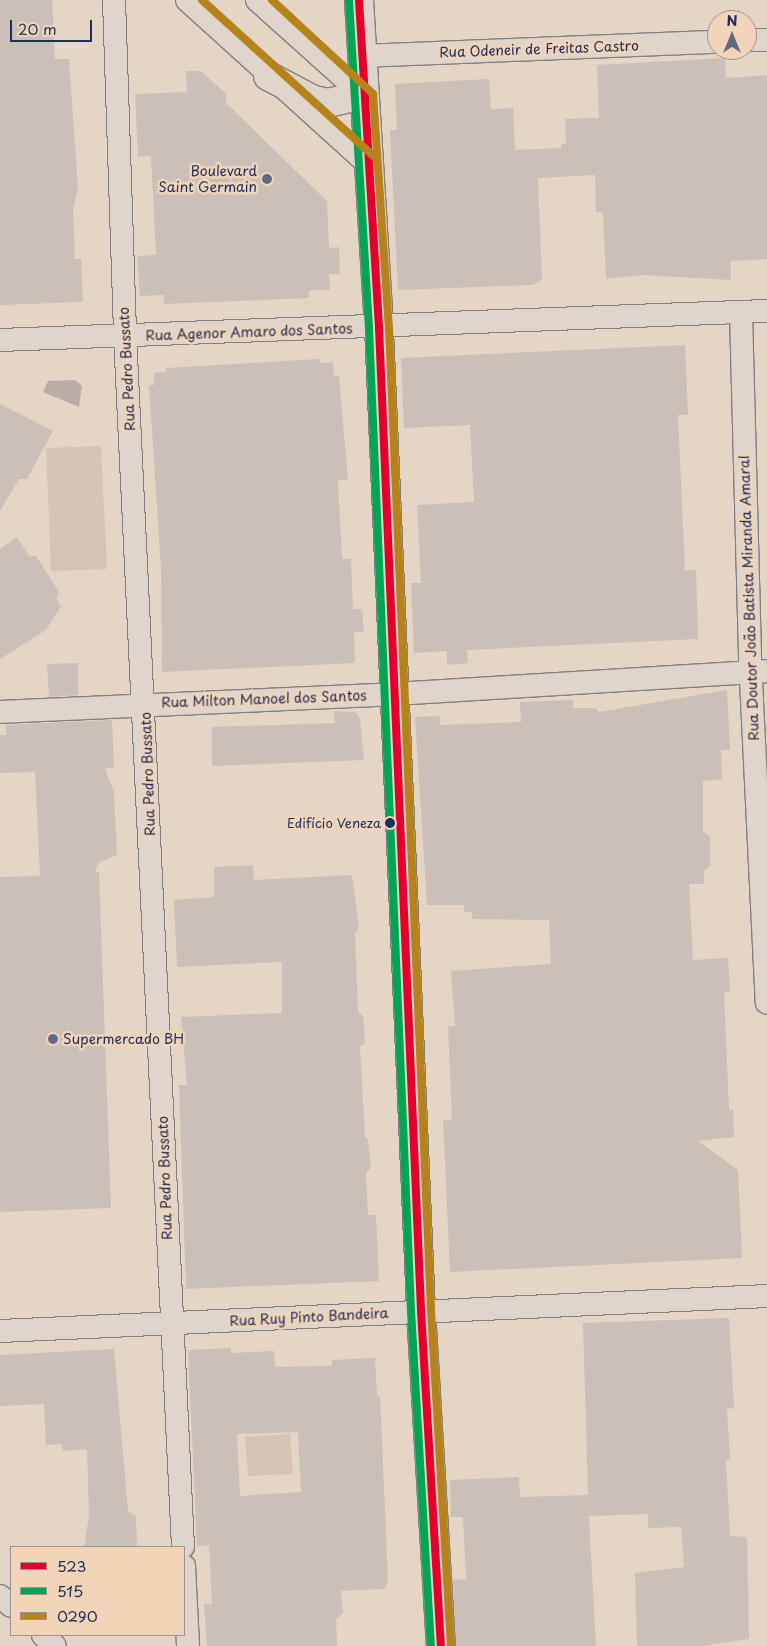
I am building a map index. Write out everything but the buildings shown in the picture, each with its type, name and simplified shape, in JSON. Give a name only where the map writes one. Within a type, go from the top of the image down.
[{"type":"street","name":"Rua Pedro Bussato","points":[[114,0],[125,336],[145,704],[183,1546]]},
{"type":"street","points":[[187,0],[268,76],[350,144],[370,166]]},
{"type":"street","points":[[258,0],[363,95]]},
{"type":"street","points":[[360,0],[363,95],[370,166],[379,328],[420,1311],[441,1646]]},
{"type":"street","name":"Rua Odeneir de Freitas Castro","points":[[362,56],[707,42]]},
{"type":"street","points":[[268,76],[314,100],[328,103],[363,95]]},
{"type":"street","name":"Rua Agenor Amaro dos Santos","points":[[0,340],[379,328],[767,311]]},
{"type":"street","name":"Rua Doutor João Batista Miranda Amaral","points":[[741,312],[759,671],[767,1003]]},
{"type":"street","name":"Rua Milton Manoel dos Santos","points":[[0,712],[393,694],[759,671]]},
{"type":"street","name":"Rua Ruy Pinto Bandeira","points":[[0,1331],[767,1296]]},
{"type":"street","points":[[185,1586],[188,1646]]},
{"type":"street","points":[[0,1596],[10,1605]]},
{"type":"street","points":[[44,1636],[55,1646]]},
{"type":"shaded area","points":[[75,380],[82,386],[79,407],[43,392],[48,381]]},
{"type":"shaded area","points":[[101,446],[107,569],[51,571],[46,448]]},
{"type":"shaded area","points":[[290,1434],[293,1474],[248,1476],[245,1437]]},
{"type":"transit line","name":"0290","points":[[202,0],[377,159]]},
{"type":"transit line","name":"0290","points":[[272,0],[373,94],[389,328],[431,1310],[451,1645]]},
{"type":"transit line","name":"523","points":[[359,0],[379,328],[421,1311],[441,1646]]},
{"type":"transit line","name":"515","points":[[349,1],[369,329],[411,1311],[431,1646]]},
{"type":"place","name":"Boulevard Saint Germain","points":[[267,179]]},
{"type":"place","name":"Edifício Veneza","points":[[390,823]]},
{"type":"place","name":"Supermercado BH","points":[[53,1039]]}]
